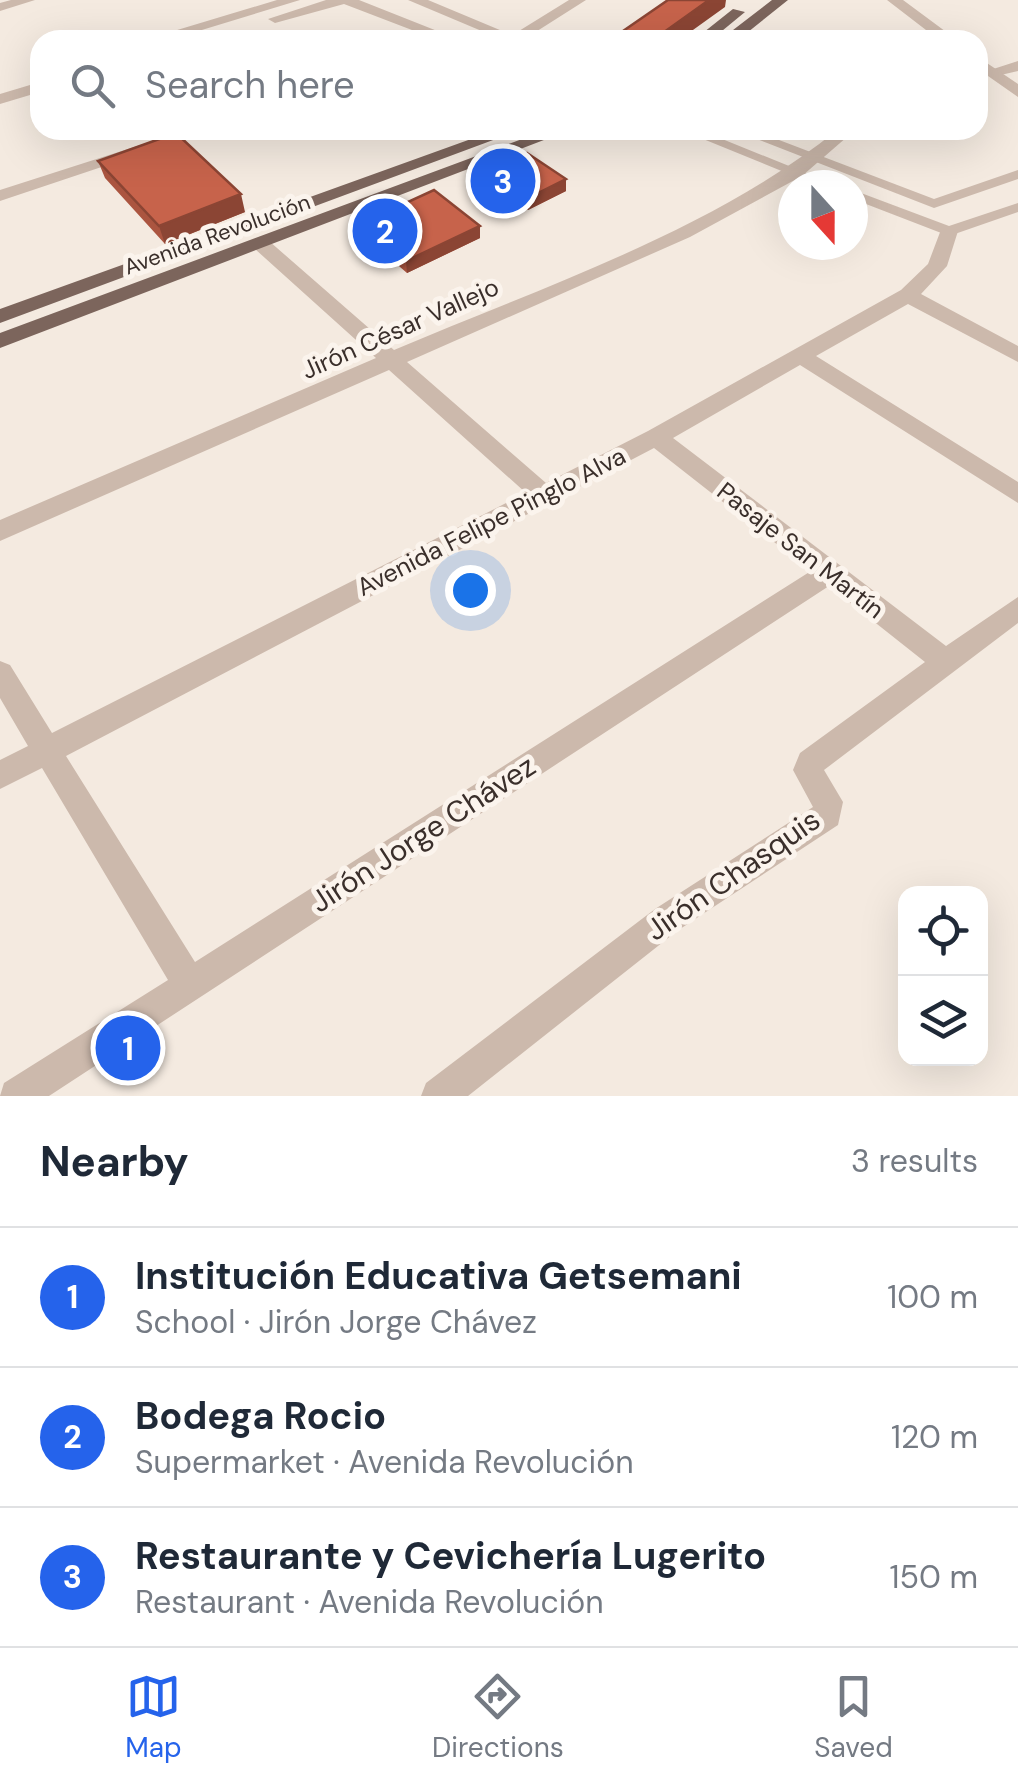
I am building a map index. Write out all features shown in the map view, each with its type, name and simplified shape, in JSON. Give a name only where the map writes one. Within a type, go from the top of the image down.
[{"type":"main road","points":[[715,30],[754,0]]},
{"type":"main road","points":[[741,30],[781,0]]},
{"type":"main road","name":"Avenida Revolución","points":[[0,316],[484,140]]},
{"type":"main road","name":"Avenida Revolución","points":[[0,341],[536,140]]},
{"type":"street","points":[[0,7],[28,0]]},
{"type":"street","points":[[187,30],[293,0]]},
{"type":"street","points":[[238,30],[344,0],[425,30]]},
{"type":"street","points":[[414,0],[490,30]]},
{"type":"street","points":[[531,30],[579,0]]},
{"type":"street","points":[[894,0],[927,30]]},
{"type":"street","points":[[988,67],[1018,66]]},
{"type":"street","points":[[988,69],[1018,92]]},
{"type":"street","points":[[0,83],[30,75]]},
{"type":"street","points":[[0,98],[30,90]]},
{"type":"street","points":[[0,196],[173,140]]},
{"type":"street","points":[[721,140],[934,204],[1018,174]]},
{"type":"street","points":[[759,140],[810,170]]},
{"type":"street","name":"Jirón César Vallejo","points":[[0,531],[683,233],[804,165],[835,140]]},
{"type":"street","points":[[868,200],[948,230],[1018,207]]},
{"type":"street","name":"Avenida Felipe Pinglo Alva","points":[[0,775],[542,492],[656,437],[908,295],[937,266],[948,230]]},
{"type":"street","points":[[262,245],[542,492]]},
{"type":"street","points":[[908,295],[1018,355]]},
{"type":"street","points":[[798,355],[1018,494]]},
{"type":"street","name":"Pasaje San Martín","points":[[656,437],[947,663]]},
{"type":"street","name":"Jirón Jorge Chávez","points":[[18,1096],[830,572]]},
{"type":"street","name":"Jirón Chasquis","points":[[439,1096],[666,920],[827,815],[828,802],[808,770],[810,763],[1018,608]]},
{"type":"street","points":[[0,673],[189,984]]},
{"type":"building","points":[[668,0],[709,0],[667,30],[624,30]]},
{"type":"building","points":[[156,140],[183,140],[241,194],[159,226],[98,161]]},
{"type":"building","points":[[527,153],[566,179],[528,198],[489,171]]},
{"type":"building","points":[[434,190],[480,226],[406,261],[362,223]]},
{"type":"place","name":"Restaurante y Cevichería Lugerito","points":[[503,181]]},
{"type":"place","name":"Bodega Rocio","points":[[385,231]]},
{"type":"place","name":"Institución Educativa Getsemani","points":[[128,1048]]}]
